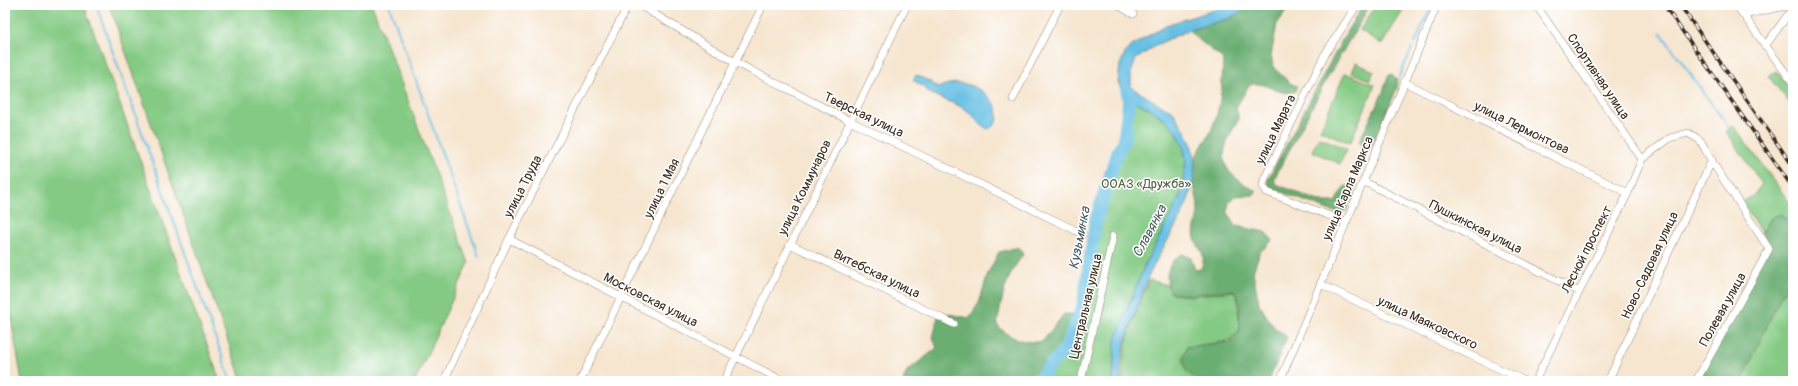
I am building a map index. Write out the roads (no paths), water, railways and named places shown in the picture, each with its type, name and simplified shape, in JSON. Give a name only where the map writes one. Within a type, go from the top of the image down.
[{"type":"street","name":"улица Труда","points":[[444,381],[509,239],[628,5]]},
{"type":"street","name":"Тверская улица","points":[[639,5],[735,62],[850,121],[1083,234]]},
{"type":"street","name":"улица 1 Мая","points":[[580,381],[763,5]]},
{"type":"street","name":"улица Коммунаров","points":[[724,381],[907,5]]},
{"type":"street","points":[[1013,99],[1060,5]]},
{"type":"street","points":[[1118,5],[1133,14]]},
{"type":"street","name":"улица Марата","points":[[1346,222],[1267,192],[1263,186],[1264,180],[1324,56],[1357,5]]},
{"type":"street","name":"улица Карла Маркса","points":[[1280,381],[1437,5]]},
{"type":"street","name":"Спортивная улица","points":[[1536,5],[1642,159]]},
{"type":"street","points":[[1736,5],[1793,83]]},
{"type":"street","points":[[1743,15],[1790,5]]},
{"type":"street","points":[[1765,46],[1793,8]]},
{"type":"street","name":"улица Лермонтова","points":[[1404,82],[1628,193]]},
{"type":"street","points":[[1642,159],[1670,138],[1688,133],[1700,140],[1712,160]]},
{"type":"street","name":"Лесной проспект","points":[[1535,381],[1578,291],[1628,193],[1642,159]]},
{"type":"street","name":"Полевая улица","points":[[1696,381],[1768,249],[1712,160]]},
{"type":"street","name":"Ново-Садовая улица","points":[[1608,381],[1712,160]]},
{"type":"street","name":"Пушкинская улица","points":[[1363,182],[1578,291]]},
{"type":"street","name":"Центральная улица","points":[[1080,381],[1114,236]]},
{"type":"street","name":"Московская улица","points":[[509,239],[783,381]]},
{"type":"street","name":"Витебская улица","points":[[790,244],[954,324]]},
{"type":"street","name":"улица Маяковского","points":[[1320,284],[1525,381]]},
{"type":"water","points":[[1230,5],[1250,5],[1230,18],[1189,30],[1158,44],[1135,60],[1131,74],[1131,87],[1162,106],[1172,110],[1190,141],[1194,158],[1194,175],[1186,206],[1145,285],[1125,342],[1121,361],[1120,381],[1113,381],[1115,341],[1145,264],[1181,195],[1186,160],[1183,145],[1176,131],[1166,120],[1147,107],[1129,99],[1122,90],[1118,83],[1120,65],[1125,53],[1133,45],[1166,25]]},
{"type":"water","points":[[916,75],[931,82],[938,88],[952,83],[965,84],[978,89],[988,96],[995,105],[998,114],[996,123],[988,129],[984,127],[964,109],[927,91],[927,89],[913,80]]},
{"type":"waterway","points":[[96,5],[231,381]]},
{"type":"waterway","points":[[389,5],[479,257]]},
{"type":"waterway","points":[[1415,43],[1432,5]]},
{"type":"waterway","points":[[1661,33],[1729,128]]},
{"type":"waterway","points":[[1399,77],[1412,49]]},
{"type":"waterway","name":"Кузьминка","points":[[1036,381],[1065,349],[1083,306],[1096,220],[1117,153],[1124,141],[1129,99],[1127,91]]},
{"type":"railway","points":[[1664,5],[1793,188]]},
{"type":"railway","points":[[1680,5],[1793,166]]},
{"type":"park label","name":"ООАЗ «Дружба»","points":[[1146,183]]},
{"type":"water label","name":"Славянка","points":[[1149,231]]}]
